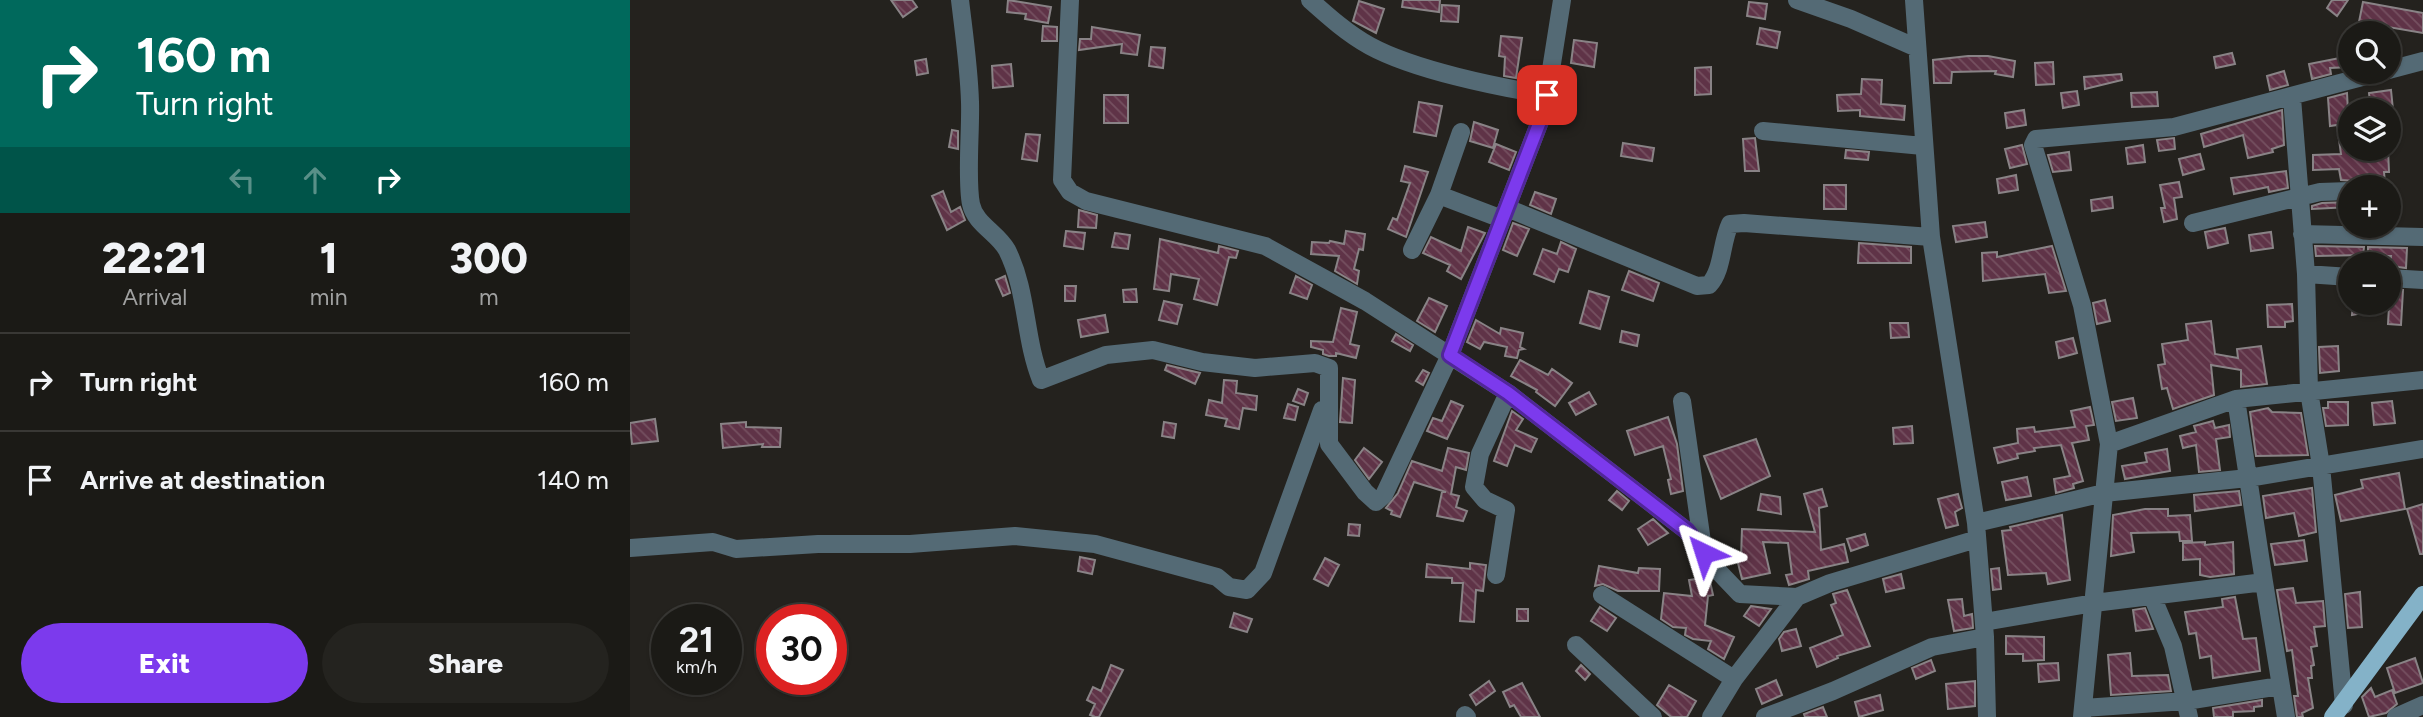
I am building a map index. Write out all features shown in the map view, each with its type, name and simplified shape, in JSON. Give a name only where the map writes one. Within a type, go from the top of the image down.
[{"type":"main road","points":[[2338,711],[2423,595]]},
{"type":"street","points":[[960,0],[970,99],[971,205],[979,221],[1006,247],[1019,278],[1029,322],[1033,361],[1041,380],[1106,355],[1153,350],[1202,362],[1255,368],[1315,363],[1329,368],[1326,433],[1329,444],[1364,492],[1377,502],[1384,495],[1450,355],[1544,111],[1562,0]]},
{"type":"street","points":[[1070,0],[1062,180],[1070,192],[1086,201],[1111,208],[1265,246],[1365,301],[1508,393],[1687,531],[1740,594],[1797,597],[1977,531],[2104,493],[2248,478],[2423,449]]},
{"type":"street","points":[[1310,0],[1335,22],[1371,47],[1445,73],[1547,95]]},
{"type":"street","points":[[1797,0],[1851,19],[1917,48]]},
{"type":"street","points":[[1914,0],[1931,237],[1977,531],[1987,717]]},
{"type":"street","points":[[2280,686],[2187,709],[2083,712],[2109,444],[2082,305],[2033,145],[2036,139],[2174,127],[2292,98],[2423,61]]},
{"type":"street","points":[[2292,98],[2306,274],[2309,391],[2321,466],[2338,711]]},
{"type":"street","points":[[1763,131],[1923,146]]},
{"type":"street","points":[[1412,250],[1439,195],[1461,132]]},
{"type":"street","points":[[2193,223],[2320,192],[2338,191]]},
{"type":"street","points":[[1439,195],[1505,214],[1697,286],[1709,285],[1715,278],[1723,237],[1730,225],[1744,223],[1931,237]]},
{"type":"street","points":[[2301,234],[2423,237]]},
{"type":"street","points":[[2306,274],[2338,275]]},
{"type":"street","points":[[2401,279],[2423,280]]},
{"type":"street","points":[[2109,444],[2236,399],[2423,380]]},
{"type":"street","points":[[630,548],[713,542],[736,549],[846,543],[910,544],[1014,536],[1095,544],[1217,577],[1229,587],[1247,590],[1263,573],[1330,390]]},
{"type":"street","points":[[1496,575],[1506,510],[1485,500],[1474,487],[1480,454],[1508,393]]},
{"type":"street","points":[[2236,399],[2286,717]]},
{"type":"street","points":[[1682,401],[1704,553]]},
{"type":"street","points":[[1765,717],[1833,691],[1932,647],[1984,629],[2094,603],[2264,582]]},
{"type":"street","points":[[1602,595],[1734,679]]},
{"type":"street","points":[[2152,596],[2173,646],[2187,709]]},
{"type":"street","points":[[1711,717],[1734,679],[1797,597]]},
{"type":"street","points":[[1576,645],[1653,717]]},
{"type":"street","points":[[2396,717],[2423,705]]},
{"type":"building","points":[[891,0],[912,0],[917,7],[903,17]]},
{"type":"building","points":[[1008,0],[1051,7],[1048,23],[1025,19],[1026,14],[1007,12]]},
{"type":"building","points":[[1403,0],[1440,0],[1439,12],[1402,7]]},
{"type":"building","points":[[2332,0],[2348,0],[2337,16],[2327,8]]},
{"type":"building","points":[[1359,1],[1384,9],[1376,33],[1353,21]]},
{"type":"building","points":[[1749,2],[1767,4],[1765,19],[1747,16]]},
{"type":"building","points":[[2363,2],[2423,13],[2423,33],[2401,29],[2401,21],[2359,21]]},
{"type":"building","points":[[1442,5],[1459,6],[1458,22],[1441,21]]},
{"type":"building","points":[[1043,26],[1057,27],[1057,41],[1042,41]]},
{"type":"building","points":[[1092,27],[1140,35],[1137,55],[1121,53],[1122,44],[1079,50],[1080,39],[1091,39]]},
{"type":"building","points":[[1760,28],[1780,32],[1777,48],[1757,44]]},
{"type":"building","points":[[1501,36],[1522,38],[1516,78],[1504,76],[1505,57],[1499,56]]},
{"type":"building","points":[[1574,40],[1597,43],[1594,67],[1571,63]]},
{"type":"building","points":[[1151,47],[1165,48],[1163,68],[1149,66]]},
{"type":"building","points":[[2232,53],[2235,64],[2216,68],[2214,57]]},
{"type":"building","points":[[1988,56],[2015,61],[2013,77],[1995,74],[1996,71],[1952,72],[1951,83],[1934,83],[1933,60]]},
{"type":"building","points":[[2338,58],[2338,68],[2330,68],[2331,74],[2312,79],[2309,64]]},
{"type":"building","points":[[926,59],[928,73],[917,75],[915,61]]},
{"type":"building","points":[[2053,62],[2054,84],[2036,85],[2035,63]]},
{"type":"building","points":[[1011,64],[1013,86],[993,88],[992,66]]},
{"type":"building","points":[[1711,67],[1711,94],[1695,95],[1695,68]]},
{"type":"building","points":[[2284,71],[2288,85],[2270,90],[2267,76]]},
{"type":"building","points":[[2121,74],[2122,80],[2085,89],[2084,77]]},
{"type":"building","points":[[1862,79],[1882,80],[1881,104],[1905,106],[1904,120],[1860,116],[1860,110],[1838,111],[1837,95],[1861,94]]},
{"type":"building","points":[[2391,90],[2392,98],[2370,98],[2369,93]]},
{"type":"building","points":[[2077,91],[2079,105],[2063,108],[2061,93]]},
{"type":"building","points":[[2157,92],[2158,106],[2132,107],[2131,93]]},
{"type":"building","points":[[2347,93],[2347,98],[2338,98],[2338,132],[2337,125],[2330,126],[2328,98]]},
{"type":"building","points":[[1104,95],[1128,95],[1128,123],[1104,123]]},
{"type":"building","points":[[1419,102],[1442,106],[1436,136],[1414,132]]},
{"type":"building","points":[[2024,110],[2026,125],[2007,128],[2005,113]]},
{"type":"building","points":[[2282,110],[2284,145],[2272,149],[2273,152],[2248,158],[2243,135],[2204,147],[2201,134]]},
{"type":"building","points":[[1474,122],[1498,130],[1493,148],[1470,141]]},
{"type":"building","points":[[952,130],[958,131],[958,149],[949,147]]},
{"type":"building","points":[[1026,134],[1040,135],[1037,161],[1022,159]]},
{"type":"building","points":[[1755,138],[1759,171],[1745,171],[1743,139]]},
{"type":"building","points":[[2174,138],[2175,149],[2159,151],[2157,140]]},
{"type":"building","points":[[1623,143],[1654,148],[1652,161],[1621,156]]},
{"type":"building","points":[[1496,144],[1516,152],[1509,170],[1489,162]]},
{"type":"building","points":[[2022,145],[2027,164],[2010,168],[2005,149]]},
{"type":"building","points":[[2143,145],[2145,162],[2128,164],[2126,148]]},
{"type":"building","points":[[1846,150],[1869,152],[1868,160],[1845,158]]},
{"type":"building","points":[[2069,152],[2071,170],[2053,172],[2048,155]]},
{"type":"building","points":[[2200,154],[2204,169],[2183,175],[2179,159]]},
{"type":"building","points":[[2338,154],[2338,161],[2389,161],[2389,172],[2384,172],[2384,175],[2340,175],[2339,169],[2313,170],[2313,155]]},
{"type":"building","points":[[1405,166],[1428,172],[1406,237],[1388,229],[1393,218],[1397,220],[1410,183],[1401,181]]},
{"type":"building","points":[[2286,171],[2288,188],[2269,192],[2268,187],[2234,194],[2231,178]]},
{"type":"building","points":[[2016,175],[2018,190],[1999,193],[1997,179]]},
{"type":"building","points":[[2179,182],[2182,197],[2174,198],[2177,219],[2164,222],[2161,208],[2165,208],[2160,185]]},
{"type":"building","points":[[1824,185],[1846,185],[1846,209],[1824,209]]},
{"type":"building","points":[[943,191],[951,212],[960,207],[965,220],[947,230],[932,196]]},
{"type":"building","points":[[1535,192],[1556,199],[1551,214],[1530,205]]},
{"type":"building","points":[[2112,197],[2113,208],[2092,211],[2091,200]]},
{"type":"building","points":[[2338,202],[2338,208],[2312,209],[2312,206]]},
{"type":"building","points":[[1079,210],[1097,215],[1096,228],[1078,227]]},
{"type":"building","points":[[1985,222],[1987,237],[1956,242],[1953,226]]},
{"type":"building","points":[[1513,223],[1529,229],[1517,256],[1503,250]]},
{"type":"building","points":[[1468,227],[1485,233],[1461,279],[1447,271],[1450,265],[1423,253],[1431,237],[1461,251]]},
{"type":"building","points":[[2225,228],[2228,243],[2208,248],[2205,232]]},
{"type":"building","points":[[1066,231],[1085,233],[1083,249],[1064,246]]},
{"type":"building","points":[[1346,231],[1365,234],[1363,250],[1359,249],[1354,269],[1359,271],[1357,284],[1335,271],[1339,256],[1311,254],[1312,242],[1330,241],[1344,244]]},
{"type":"building","points":[[2271,232],[2273,248],[2251,251],[2249,235]]},
{"type":"building","points":[[1115,233],[1130,235],[1128,249],[1112,247]]},
{"type":"building","points":[[1160,239],[1218,253],[1219,246],[1238,251],[1236,258],[1229,257],[1217,305],[1194,299],[1199,279],[1171,274],[1169,291],[1154,289]]},
{"type":"building","points":[[1561,242],[1576,249],[1568,272],[1559,269],[1554,282],[1534,274],[1543,249],[1557,254]]},
{"type":"building","points":[[1859,243],[1911,247],[1911,263],[1858,263]]},
{"type":"building","points":[[2052,246],[2066,291],[2049,293],[2045,274],[1983,281],[1982,253],[1997,252],[1997,257]]},
{"type":"building","points":[[2315,246],[2364,247],[2363,252],[2338,252],[2338,256],[2316,256]]},
{"type":"building","points":[[2368,247],[2407,248],[2406,268],[2401,267],[2401,252],[2368,252]]},
{"type":"building","points":[[1629,271],[1659,283],[1653,301],[1622,290]]},
{"type":"building","points":[[1005,276],[1010,293],[1003,296],[996,280]]},
{"type":"building","points":[[1296,276],[1312,285],[1307,299],[1290,293]]},
{"type":"building","points":[[1065,286],[1076,286],[1075,301],[1065,301]]},
{"type":"building","points":[[1136,289],[1137,302],[1124,302],[1123,290]]},
{"type":"building","points":[[2403,290],[2401,325],[2388,324],[2389,315],[2401,315]]},
{"type":"building","points":[[1589,291],[1609,297],[1600,329],[1580,323]]},
{"type":"building","points":[[1429,298],[1447,306],[1435,332],[1417,321]]},
{"type":"building","points":[[2105,300],[2110,321],[2097,324],[2093,303]]},
{"type":"building","points":[[1164,301],[1182,305],[1177,324],[1159,320]]},
{"type":"building","points":[[2292,304],[2293,321],[2285,322],[2285,327],[2268,327],[2267,305]]},
{"type":"building","points":[[1341,308],[1357,312],[1350,344],[1359,346],[1356,358],[1336,353],[1336,356],[1329,356],[1323,354],[1323,350],[1311,347],[1311,341],[1333,342]]},
{"type":"building","points":[[1105,315],[1108,332],[1081,337],[1078,320]]},
{"type":"building","points":[[1476,320],[1500,334],[1501,328],[1523,333],[1520,347],[1524,349],[1519,350],[1517,358],[1505,356],[1507,347],[1484,342],[1480,349],[1467,342]]},
{"type":"building","points":[[2211,321],[2215,354],[2238,358],[2237,349],[2261,346],[2267,384],[2241,387],[2241,370],[2211,365],[2214,395],[2173,409],[2167,388],[2162,389],[2158,365],[2165,364],[2162,344],[2188,340],[2186,324]]},
{"type":"building","points":[[1890,323],[1908,323],[1909,337],[1891,338]]},
{"type":"building","points":[[1622,331],[1639,335],[1637,346],[1620,342]]},
{"type":"building","points":[[1396,334],[1413,345],[1410,351],[1392,341]]},
{"type":"building","points":[[2073,338],[2077,353],[2059,358],[2056,342]]},
{"type":"building","points":[[2338,346],[2339,371],[2320,373],[2319,347]]},
{"type":"building","points":[[1520,360],[1548,375],[1552,369],[1572,383],[1555,406],[1536,392],[1537,390],[1511,376]]},
{"type":"building","points":[[1167,365],[1200,373],[1195,384],[1165,370]]},
{"type":"building","points":[[1423,370],[1429,373],[1423,385],[1416,381]]},
{"type":"building","points":[[1343,378],[1355,380],[1352,423],[1340,422]]},
{"type":"building","points":[[1224,380],[1237,381],[1236,393],[1257,396],[1256,410],[1243,408],[1239,429],[1225,426],[1227,419],[1206,415],[1209,400],[1222,403]]},
{"type":"building","points":[[1298,389],[1308,393],[1304,405],[1293,401]]},
{"type":"building","points":[[1589,392],[1596,404],[1576,415],[1569,403]]},
{"type":"building","points":[[2133,398],[2137,418],[2116,421],[2112,402]]},
{"type":"building","points":[[1451,401],[1463,406],[1447,439],[1427,431],[1433,418],[1442,421]]},
{"type":"building","points":[[2392,401],[2395,423],[2374,425],[2372,403]]},
{"type":"building","points":[[2328,402],[2348,402],[2348,425],[2326,426],[2323,408],[2328,408]]},
{"type":"building","points":[[1288,404],[1298,407],[1295,420],[1284,418]]},
{"type":"building","points":[[2090,407],[2094,425],[2086,426],[2089,440],[2072,443],[2083,481],[2073,484],[2074,488],[2056,493],[2054,479],[2070,476],[2061,445],[2034,448],[2035,451],[2017,454],[2018,458],[1998,463],[1994,448],[2018,443],[2017,429],[2034,427],[2035,432],[2075,427],[2071,411]]},
{"type":"building","points":[[2268,408],[2272,412],[2301,413],[2308,455],[2256,456],[2250,412]]},
{"type":"building","points":[[1512,411],[1523,419],[1516,430],[1537,439],[1531,452],[1515,445],[1507,466],[1494,461]]},
{"type":"building","points":[[1668,417],[1677,444],[1683,491],[1671,494],[1668,480],[1671,479],[1663,446],[1635,455],[1627,431]]},
{"type":"building","points":[[655,419],[658,441],[632,444],[630,423]]},
{"type":"building","points":[[2213,421],[2215,428],[2229,425],[2230,437],[2216,439],[2220,470],[2199,472],[2196,445],[2183,448],[2180,436],[2196,432],[2194,426]]},
{"type":"building","points":[[746,422],[746,427],[781,428],[780,447],[762,447],[763,444],[723,448],[721,424]]},
{"type":"building","points":[[1164,422],[1176,424],[1174,438],[1162,436]]},
{"type":"building","points":[[1912,426],[1913,443],[1894,444],[1893,428]]},
{"type":"building","points":[[1756,439],[1770,476],[1721,499],[1704,456]]},
{"type":"building","points":[[1364,448],[1382,462],[1369,479],[1355,460]]},
{"type":"building","points":[[1448,448],[1469,453],[1466,470],[1456,467],[1451,494],[1459,496],[1456,507],[1467,511],[1463,521],[1437,516],[1442,492],[1446,492],[1414,482],[1400,517],[1391,514],[1392,511],[1386,508],[1398,493],[1412,461],[1442,471]]},
{"type":"building","points":[[2167,449],[2170,471],[2125,479],[2122,466],[2147,462],[2145,453]]},
{"type":"building","points":[[2399,473],[2405,509],[2341,521],[2335,495],[2363,488],[2361,480]]},
{"type":"building","points":[[2027,477],[2031,496],[2006,500],[2002,482]]},
{"type":"building","points":[[2312,488],[2316,532],[2299,536],[2294,513],[2266,518],[2263,496]]},
{"type":"building","points":[[1822,489],[1827,506],[1819,508],[1821,550],[1844,544],[1848,562],[1808,571],[1809,579],[1789,585],[1786,575],[1792,574],[1788,543],[1763,542],[1770,573],[1742,579],[1737,559],[1741,558],[1742,529],[1815,532],[1804,494]]},
{"type":"building","points":[[1617,491],[1629,501],[1622,510],[1609,500]]},
{"type":"building","points":[[2239,491],[2241,505],[2195,511],[2194,495]]},
{"type":"building","points":[[1761,494],[1780,497],[1781,514],[1758,510]]},
{"type":"building","points":[[1958,494],[1962,508],[1955,512],[1958,525],[1946,528],[1938,499]]},
{"type":"building","points":[[2423,504],[2423,554],[2420,554],[2407,509]]},
{"type":"building","points":[[2145,509],[2168,509],[2168,516],[2190,515],[2192,541],[2180,541],[2179,532],[2131,533],[2134,552],[2111,556],[2113,515]]},
{"type":"building","points":[[2062,515],[2070,580],[2048,584],[2046,573],[2008,575],[2002,531]]},
{"type":"building","points":[[1653,519],[1668,533],[1648,545],[1638,529]]},
{"type":"building","points":[[1349,524],[1360,525],[1359,536],[1348,535]]},
{"type":"building","points":[[1865,534],[1868,545],[1851,551],[1847,539]]},
{"type":"building","points":[[2304,540],[2307,561],[2275,565],[2271,544]]},
{"type":"building","points":[[2205,542],[2205,545],[2233,542],[2234,574],[2210,577],[2200,575],[2200,559],[2183,560],[2183,543]]},
{"type":"building","points":[[1080,557],[1095,560],[1092,574],[1078,571]]},
{"type":"building","points":[[1325,558],[1339,565],[1328,586],[1314,579]]},
{"type":"building","points":[[1470,563],[1486,565],[1483,591],[1476,590],[1474,622],[1460,621],[1463,583],[1452,583],[1452,578],[1426,577],[1427,564],[1470,569]]},
{"type":"building","points":[[1599,566],[1638,573],[1639,568],[1660,569],[1659,591],[1618,591],[1603,584],[1595,586]]},
{"type":"building","points":[[1999,568],[2001,589],[1993,590],[1991,569]]},
{"type":"building","points":[[1901,574],[1904,588],[1886,592],[1883,579]]},
{"type":"building","points":[[1709,577],[1713,595],[1708,596],[1705,625],[1734,637],[1724,659],[1708,649],[1711,641],[1693,639],[1685,635],[1686,628],[1673,627],[1661,619],[1664,593],[1692,596],[1689,580]]},
{"type":"building","points":[[2293,588],[2296,603],[2323,601],[2325,626],[2314,627],[2317,646],[2311,647],[2314,665],[2311,666],[2312,678],[2308,678],[2313,708],[2302,713],[2303,717],[2297,717],[2294,696],[2298,696],[2292,650],[2287,651],[2277,590]]},
{"type":"building","points":[[1847,590],[1870,646],[1837,656],[1838,658],[1817,667],[1810,648],[1843,635],[1831,605],[1836,603],[1833,594]]},
{"type":"building","points":[[2360,592],[2362,627],[2348,628],[2345,594]]},
{"type":"building","points":[[2235,597],[2243,639],[2256,638],[2260,671],[2213,678],[2211,656],[2200,658],[2196,633],[2189,634],[2185,612],[2223,607],[2222,599]]},
{"type":"building","points":[[1962,599],[1964,616],[1972,614],[1973,628],[1954,631],[1948,600]]},
{"type":"building","points":[[1751,606],[1771,609],[1759,626],[1744,616]]},
{"type":"building","points":[[1600,607],[1616,618],[1607,631],[1591,621]]},
{"type":"building","points":[[2145,608],[2153,629],[2136,631],[2133,610]]},
{"type":"building","points":[[1517,609],[1528,609],[1528,621],[1517,621]]},
{"type":"building","points":[[1234,613],[1252,619],[1247,632],[1230,627]]},
{"type":"building","points":[[1796,629],[1801,646],[1782,651],[1779,639],[1784,632]]},
{"type":"building","points":[[2006,636],[2044,637],[2044,660],[2023,661],[2023,654],[2006,654]]},
{"type":"building","points":[[2130,653],[2132,676],[2168,675],[2171,691],[2111,695],[2108,655]]},
{"type":"building","points":[[2415,658],[2423,683],[2395,693],[2387,668]]},
{"type":"building","points":[[1931,660],[1935,671],[1916,679],[1912,668]]},
{"type":"building","points":[[2058,663],[2059,680],[2039,682],[2038,664]]},
{"type":"building","points":[[1111,665],[1123,670],[1099,717],[1095,717],[1090,715],[1095,704],[1087,700],[1093,687],[1101,691]]},
{"type":"building","points":[[1581,665],[1590,674],[1585,680],[1576,671]]},
{"type":"building","points":[[1776,680],[1782,695],[1762,704],[1756,689]]},
{"type":"building","points":[[1489,681],[1495,691],[1476,705],[1470,695]]},
{"type":"building","points":[[1975,681],[1975,706],[1948,709],[1946,684]]},
{"type":"building","points":[[1522,683],[1540,717],[1521,717],[1514,705],[1510,707],[1503,692]]},
{"type":"building","points":[[1669,685],[1696,701],[1687,717],[1671,717],[1657,705]]},
{"type":"building","points":[[2371,688],[2375,697],[2392,690],[2397,704],[2386,713],[2369,717],[2362,697]]},
{"type":"building","points":[[1880,695],[1883,710],[1859,717],[1855,702]]},
{"type":"building","points":[[2262,700],[2262,706],[2254,707],[2254,711],[2233,712],[2233,717],[2214,717],[2213,708]]},
{"type":"building","points":[[1823,707],[1827,717],[1805,717],[1804,714]]},
{"type":"route","points":[[1547,95],[1544,111],[1450,355],[1508,393],[1687,531],[1704,553]]}]
